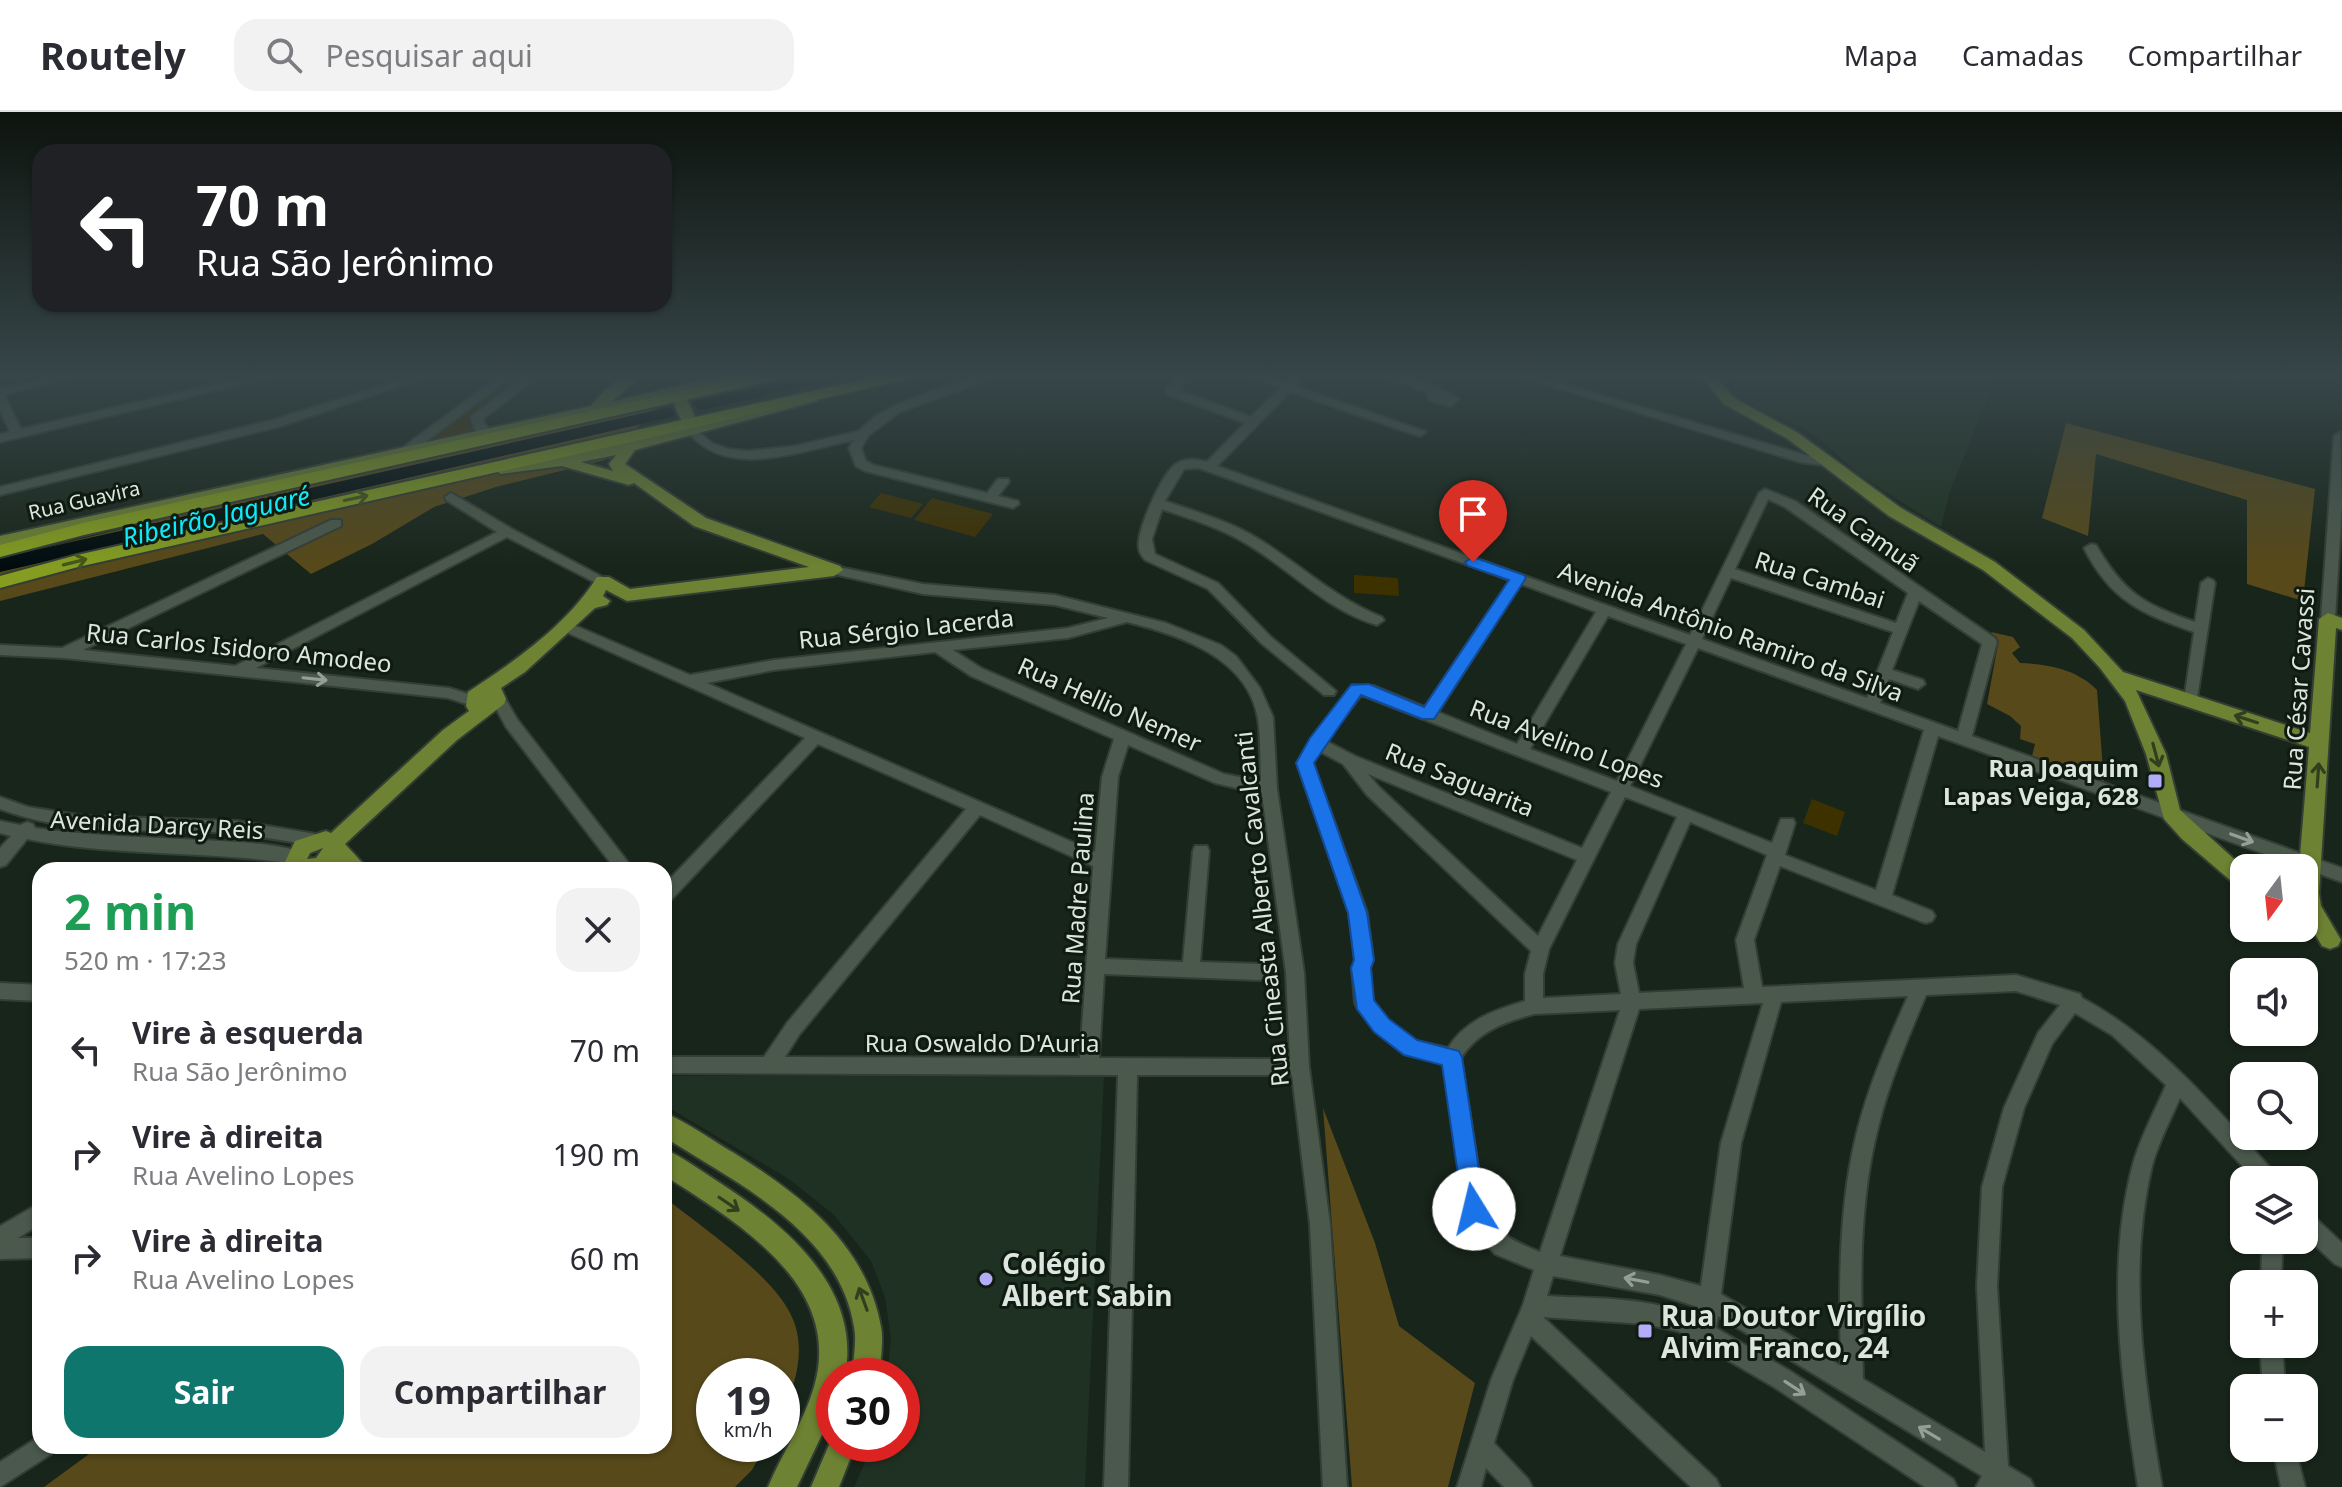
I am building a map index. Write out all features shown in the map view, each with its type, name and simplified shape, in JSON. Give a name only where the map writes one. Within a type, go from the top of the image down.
[{"type":"highway","points":[[0,551],[475,439]]},
{"type":"highway","points":[[0,582],[77,561],[455,476],[585,439]]},
{"type":"main road","name":"Rua Guavira","points":[[0,541],[457,439]]},
{"type":"main road","points":[[455,476],[559,462],[663,439]]},
{"type":"main road","points":[[1797,439],[1879,502],[2009,581],[2078,634],[2118,677],[2133,699],[2156,754],[2171,813],[2230,868]]},
{"type":"main road","name":"Rua Cineasta Alberto Cavalcanti","points":[[630,447],[617,464],[621,471],[642,481],[700,522],[834,570]]},
{"type":"main road","name":"Rua Cineasta Alberto Cavalcanti","points":[[559,462],[598,469],[651,489]]},
{"type":"main road","points":[[590,603],[627,595],[834,570]]},
{"type":"main road","points":[[320,862],[328,860],[328,844],[590,603],[603,581],[627,595]]},
{"type":"main road","name":"Rua César Cavassi","points":[[2313,854],[2320,743],[2335,622]]},
{"type":"main road","points":[[2118,677],[2320,743]]},
{"type":"main road","points":[[2133,699],[2136,690],[2152,688]]},
{"type":"main road","name":"Avenida Darcy Reis","points":[[328,844],[349,862]]},
{"type":"main road","name":"Rua César Cavassi","points":[[2318,918],[2336,943]]},
{"type":"main road","points":[[2318,932],[2336,943]]},
{"type":"main road","points":[[672,1129],[765,1189],[827,1239],[855,1279],[867,1311],[869,1358]]},
{"type":"main road","points":[[672,1166],[745,1215],[797,1262],[820,1291],[829,1314],[833,1326],[834,1356],[827,1391],[782,1487]]},
{"type":"main road","points":[[825,1487],[835,1462]]},
{"type":"street","points":[[0,491],[211,439]]},
{"type":"street","points":[[406,451],[422,439]]},
{"type":"street","points":[[699,439],[701,444],[715,451],[750,456],[838,439]]},
{"type":"street","points":[[858,439],[855,448],[857,456],[860,463],[869,468],[1013,504]]},
{"type":"street","points":[[1209,467],[1236,439]]},
{"type":"street","points":[[1737,439],[1804,459],[1829,462]]},
{"type":"street","name":"Rua César Cavassi","points":[[2335,622],[2341,439]]},
{"type":"street","name":"Avenida Antônio Ramiro da Silva","points":[[1159,503],[1174,471],[1186,464],[1209,467],[2284,854]]},
{"type":"street","points":[[990,498],[1003,482]]},
{"type":"street","name":"Rua Camuã","points":[[1726,571],[1765,493],[1790,504],[1915,592],[1872,704]]},
{"type":"street","points":[[451,497],[507,532],[603,581]]},
{"type":"street","points":[[1329,691],[1266,640],[1213,586],[1150,557],[1145,547],[1159,503],[1262,546],[1327,597],[1351,611],[1377,620]]},
{"type":"street","points":[[64,653],[336,523]]},
{"type":"street","points":[[237,671],[507,532]]},
{"type":"street","points":[[2091,548],[2105,577],[2122,594],[2158,614],[2202,630]]},
{"type":"street","name":"Rua Cineasta Alberto Cavalcanti","points":[[834,570],[923,589],[1055,600],[1174,630],[1231,660],[1245,676],[1265,717],[1269,789],[1295,973],[1300,1067],[1320,1224],[1335,1487]]},
{"type":"street","points":[[1534,1006],[1534,974],[1540,949],[1695,641],[1726,571]]},
{"type":"street","name":"Rua Cambai","points":[[1726,571],[1900,629]]},
{"type":"street","points":[[1428,715],[1518,578]]},
{"type":"street","points":[[2191,701],[2208,583]]},
{"type":"street","points":[[1915,592],[1990,642],[1964,738]]},
{"type":"street","points":[[1520,752],[1605,609]]},
{"type":"street","name":"Rua Sérgio Lacerda","points":[[689,681],[774,665],[1068,633],[1127,618]]},
{"type":"street","points":[[564,626],[1102,862]]},
{"type":"street","name":"Rua Hellio Nemer","points":[[937,647],[976,672],[1221,779],[1269,789]]},
{"type":"street","name":"Rua Carlos Isidoro Amodeo","points":[[0,650],[64,653],[449,693],[485,700],[511,723],[620,862]]},
{"type":"street","points":[[1886,673],[1918,684]]},
{"type":"street","name":"Rua Avelino Lopes","points":[[1316,743],[1357,689],[1369,690],[1520,752],[1686,814],[1830,880],[1926,916]]},
{"type":"street","points":[[1882,899],[1933,727]]},
{"type":"street","points":[[672,888],[816,736]]},
{"type":"street","name":"Rua Madre Paulina","points":[[1089,1065],[1110,777],[1123,736]]},
{"type":"street","points":[[1316,743],[1305,763],[1358,913],[1364,960],[1361,968],[1364,1003],[1382,1026],[1411,1048],[1452,1057]]},
{"type":"street","name":"Rua Saguarita","points":[[1316,743],[1349,760],[1587,857]]},
{"type":"street","points":[[1349,760],[1373,791],[1540,949]]},
{"type":"street","name":"Avenida Darcy Reis","points":[[0,803],[36,817],[236,826],[289,832],[328,844]]},
{"type":"street","points":[[768,1067],[793,1029],[977,807]]},
{"type":"street","points":[[1469,1487],[1480,1445],[1530,1312],[1632,1002],[1624,963],[1627,944],[1686,814]]},
{"type":"street","points":[[0,860],[36,817]]},
{"type":"street","points":[[85,840],[97,829],[116,822]]},
{"type":"street","points":[[1705,1333],[1731,1143],[1764,995],[1745,940],[1787,823]]},
{"type":"street","name":"Avenida Darcy Reis","points":[[0,827],[23,833],[85,840],[252,849],[298,862]]},
{"type":"street","points":[[1191,969],[1201,851]]},
{"type":"street","name":"Avenida Antônio Ramiro da Silva","points":[[2318,866],[2342,875]]},
{"type":"street","points":[[1095,966],[1260,972]]},
{"type":"street","points":[[2022,1487],[1993,1479],[1967,1457],[1711,1300],[1660,1285],[1545,1264],[1502,1247],[1474,1209],[1452,1057],[1460,1042],[1496,1017],[1534,1006],[2016,983],[2074,1000],[2132,1038],[2255,1166]]},
{"type":"street","points":[[1852,1386],[1850,1318],[1854,1207],[1867,1131],[1891,1056],[1920,989]]},
{"type":"street","points":[[0,991],[32,993]]},
{"type":"street","points":[[1993,1479],[1987,1286],[1992,1187],[2014,1108],[2045,1039],[2074,1000]]},
{"type":"street","name":"Rua Oswaldo D'Auria","points":[[672,1065],[1300,1067]]},
{"type":"street","points":[[1116,1487],[1128,1066]]},
{"type":"street","points":[[2150,1487],[2139,1421],[2128,1293],[2143,1165],[2177,1082]]},
{"type":"street","points":[[0,1238],[32,1218]]},
{"type":"street","points":[[2318,1234],[2342,1257]]},
{"type":"street","points":[[0,1249],[32,1248]]},
{"type":"street","points":[[1530,1312],[1645,1313],[1680,1321],[1782,1379],[1945,1487]]},
{"type":"street","points":[[1530,1312],[1708,1487]]},
{"type":"street","points":[[1480,1445],[1520,1487]]},
{"type":"street","points":[[0,1476],[32,1454]]},
{"type":"street","points":[[2287,1462],[2293,1487]]},
{"type":"shaded area","points":[[515,439],[626,439],[605,460],[496,487],[434,507],[372,544],[311,574],[263,534],[0,601],[0,560],[7,557],[273,492]]},
{"type":"shaded area","points":[[1819,439],[1971,439],[1949,494],[1941,527],[1859,475]]},
{"type":"shaded area","points":[[2062,439],[2127,439],[2315,489],[2303,601],[2247,584],[2247,500],[2096,454],[2088,536],[2042,518]]},
{"type":"shaded area","points":[[881,493],[923,504],[911,518],[869,507]]},
{"type":"shaded area","points":[[932,498],[993,514],[975,537],[914,520]]},
{"type":"shaded area","points":[[1354,575],[1398,578],[1399,596],[1354,593]]},
{"type":"shaded area","points":[[1991,632],[2013,637],[2020,647],[2012,653],[2020,663],[2061,669],[2080,677],[2097,690],[2104,783],[2032,756],[2035,744],[2020,739],[2021,726],[2010,716],[1987,704],[1998,644]]},
{"type":"shaded area","points":[[1812,799],[1845,812],[1837,836],[1803,823]]},
{"type":"shaded area","name":"Colégio Albert Sabin","points":[[672,1076],[1104,1076],[1085,1487],[854,1487],[865,1462],[920,1462],[920,1358],[889,1358],[891,1339],[885,1297],[871,1261],[834,1215],[789,1179],[672,1110]]},
{"type":"shaded area","points":[[1323,1108],[1375,1243],[1399,1326],[1475,1383],[1448,1487],[1352,1487]]},
{"type":"shaded area","points":[[672,1203],[733,1250],[767,1282],[790,1313],[798,1338],[798,1358],[696,1358],[696,1462],[756,1462],[735,1487],[44,1487],[89,1454],[672,1454]]},
{"type":"waterway","name":"Ribeirão Jaguaré","points":[[0,565],[551,439]]},
{"type":"place","name":"Rua Joaquim Lapas Veiga, 628","points":[[2155,781]]},
{"type":"place","name":"Colégio Albert Sabin","points":[[986,1279]]},
{"type":"place","name":"Rua Doutor Virgílio Alvim Franco, 24","points":[[1645,1331]]},
{"type":"route","points":[[1473,562],[1518,578],[1428,715],[1369,690],[1357,689],[1316,743],[1305,763],[1358,913],[1364,960],[1361,968],[1364,1003],[1382,1026],[1411,1048],[1452,1057],[1474,1209]]}]
